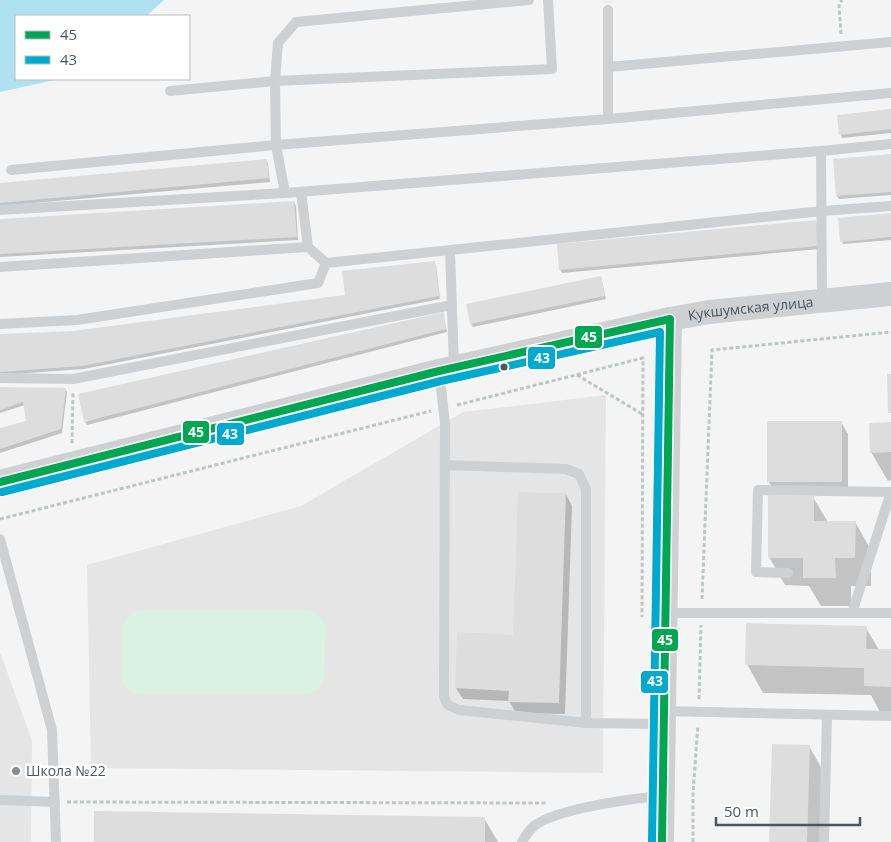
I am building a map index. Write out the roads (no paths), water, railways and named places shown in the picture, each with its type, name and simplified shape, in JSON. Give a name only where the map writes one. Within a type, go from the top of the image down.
[{"type":"street","name":"Кукшумская улица","points":[[0,482],[447,369],[670,319],[709,312],[891,294]]},
{"type":"street","points":[[662,842],[670,319]]},
{"type":"lane","points":[[285,194],[276,145],[275,81],[278,42],[296,22],[529,0]]},
{"type":"lane","points":[[170,91],[275,81],[552,69],[548,0]]},
{"type":"lane","points":[[608,10],[608,119]]},
{"type":"lane","points":[[608,67],[891,42]]},
{"type":"lane","points":[[11,170],[276,145],[608,119],[891,93]]},
{"type":"lane","points":[[0,210],[285,194],[891,144]]},
{"type":"lane","points":[[821,151],[822,300]]},
{"type":"lane","points":[[301,192],[308,247],[326,263],[822,211],[891,206]]},
{"type":"lane","points":[[0,267],[308,247]]},
{"type":"lane","points":[[450,250],[452,305],[444,408],[444,698],[448,705],[459,710],[586,723],[664,717],[699,711],[891,716]]},
{"type":"lane","points":[[0,324],[77,320],[318,283],[326,263]]},
{"type":"lane","points":[[0,378],[73,379],[452,305]]},
{"type":"lane","points":[[445,465],[566,469],[579,474],[586,489],[586,723]]},
{"type":"lane","points":[[788,573],[756,572],[758,490],[891,492],[852,613]]},
{"type":"lane","points":[[0,539],[52,730],[56,842]]},
{"type":"lane","points":[[666,613],[891,613]]},
{"type":"lane","points":[[824,842],[827,714]]},
{"type":"lane","points":[[522,842],[534,826],[556,814],[642,798],[663,796]]},
{"type":"lane","points":[[0,800],[55,802]]},
{"type":"water","points":[[0,0],[164,0],[147,15],[15,15],[15,80],[54,80],[0,92]]},
{"type":"place","name":"Школа №22","points":[[16,771]]}]
